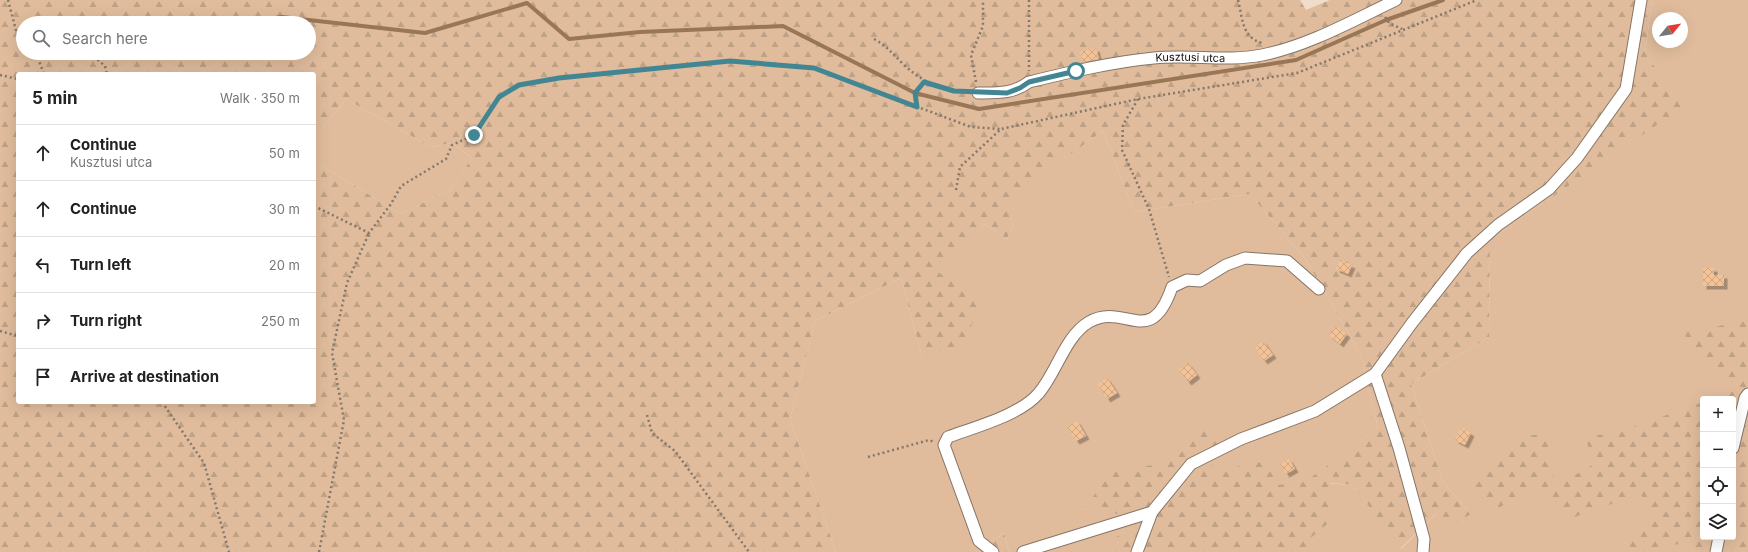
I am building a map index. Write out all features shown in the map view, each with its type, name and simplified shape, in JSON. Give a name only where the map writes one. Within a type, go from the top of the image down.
[{"type":"street","name":"Kusztusi utca","points":[[978,93],[1007,93],[1020,88],[1029,82],[1109,65],[1155,58],[1235,57],[1261,55],[1290,48],[1314,39],[1396,0]]},
{"type":"street","points":[[1137,552],[1152,512],[1191,464],[1240,439],[1315,411],[1375,374],[1412,323],[1467,253],[1498,225],[1549,189],[1578,158],[1626,89],[1641,0]]},
{"type":"street","points":[[993,552],[979,541],[944,445],[948,437],[1024,408],[1039,394],[1078,330],[1089,322],[1105,316],[1146,321],[1159,313],[1166,305],[1172,287],[1187,280],[1200,281],[1226,265],[1245,258],[1288,261],[1319,289]]},
{"type":"street","points":[[1375,374],[1399,448],[1424,539],[1423,552]]},
{"type":"street","points":[[1736,436],[1745,398],[1748,394]]},
{"type":"street","points":[[1023,552],[1152,512]]},
{"type":"street","points":[[1716,552],[1718,540]]},
{"type":"path","points":[[8,0],[16,30]]},
{"type":"path","points":[[874,38],[886,45],[903,64],[924,82],[954,91],[978,93],[971,55],[983,26],[983,0]]},
{"type":"path","points":[[1029,0],[1029,82]]},
{"type":"path","points":[[1238,0],[1244,28],[1253,40],[1264,43]]},
{"type":"path","points":[[319,552],[344,420],[332,353],[347,283],[369,233],[392,204],[401,186],[446,158],[452,145],[474,135],[499,97],[519,85],[559,78],[730,61],[814,68],[971,127],[1001,129],[1138,99],[1297,73],[1402,29],[1477,0]]},
{"type":"path","points":[[1385,17],[1389,23],[1402,29]]},
{"type":"path","points":[[39,60],[43,72]]},
{"type":"path","points":[[98,60],[105,66],[106,72]]},
{"type":"path","points":[[0,75],[16,79]]},
{"type":"path","points":[[917,107],[915,93],[924,82]]},
{"type":"path","points":[[1138,99],[1123,125],[1122,150],[1149,209],[1172,287]]},
{"type":"path","points":[[956,190],[960,168],[1001,129]]},
{"type":"path","points":[[316,207],[369,233]]},
{"type":"path","points":[[0,331],[16,335]]},
{"type":"path","points":[[163,404],[204,464],[229,552]]},
{"type":"path","points":[[648,415],[652,433],[675,451],[749,552]]},
{"type":"path","points":[[868,457],[929,440],[944,445]]},
{"type":"green space","points":[[0,0],[1300,0],[1306,10],[1330,0],[1652,0],[1645,53],[1683,107],[1490,240],[1489,337],[1411,384],[1443,482],[1471,514],[1455,523],[1437,513],[1400,549],[1353,485],[1330,483],[1333,519],[1306,542],[1307,552],[1112,552],[1113,539],[1146,520],[1085,507],[1112,472],[1170,462],[1199,422],[1222,432],[1211,472],[1266,461],[1277,485],[1305,482],[1378,428],[1361,355],[1306,260],[1250,194],[1134,212],[1103,131],[1007,199],[1013,226],[1007,239],[985,224],[938,272],[979,300],[965,347],[922,356],[901,278],[815,321],[790,419],[836,552],[0,552]]},
{"type":"green space","points":[[1652,0],[1748,0],[1748,552],[1009,552],[1004,533],[976,552],[836,552],[790,419],[815,321],[901,278],[922,356],[937,272],[985,224],[1007,239],[1013,226],[1006,199],[1103,131],[1134,212],[1250,194],[1306,260],[1361,355],[1378,428],[1306,482],[1353,485],[1401,549],[1437,513],[1471,514],[1443,482],[1411,384],[1489,337],[1490,240],[1682,107],[1645,53]]},
{"type":"green space","points":[[346,99],[431,147],[452,143],[472,158],[451,189],[401,214],[316,162],[316,137]]},
{"type":"green space","points":[[1748,321],[1748,552],[1686,552],[1686,544],[1663,545],[1658,552],[1629,552],[1623,547],[1660,517],[1640,494],[1572,518],[1532,489],[1493,511],[1474,487],[1525,436],[1552,433],[1554,487],[1594,464],[1585,437],[1619,432],[1700,403],[1700,540],[1736,540],[1736,396],[1720,396],[1734,391],[1696,354],[1683,332]]},
{"type":"green space","points":[[1004,533],[1009,552],[976,552]]},
{"type":"building","points":[[1096,48],[1099,59],[1083,62],[1080,52]]},
{"type":"building","points":[[1340,260],[1352,265],[1348,274],[1336,269]]},
{"type":"building","points":[[1703,268],[1714,268],[1714,275],[1724,275],[1724,286],[1703,286]]},
{"type":"building","points":[[1336,326],[1347,334],[1340,344],[1329,335]]},
{"type":"building","points":[[1263,341],[1273,355],[1264,361],[1255,347]]},
{"type":"building","points":[[1188,363],[1197,375],[1188,382],[1179,370]]},
{"type":"building","points":[[1107,378],[1117,393],[1107,399],[1098,384]]},
{"type":"building","points":[[1077,421],[1086,436],[1076,441],[1067,427]]},
{"type":"building","points":[[1461,427],[1471,433],[1465,445],[1455,440]]},
{"type":"building","points":[[1289,459],[1295,469],[1286,474],[1280,464]]},
{"type":"waterway","points":[[316,21],[425,33],[527,3],[569,39],[640,32],[783,26],[915,93],[979,109],[1296,60],[1386,20],[1443,0]]},
{"type":"route","points":[[474,135],[499,97],[519,85],[559,78],[730,61],[814,68],[917,107],[915,93],[924,82],[954,91],[1007,93],[1020,88],[1029,82],[1076,71]]}]
